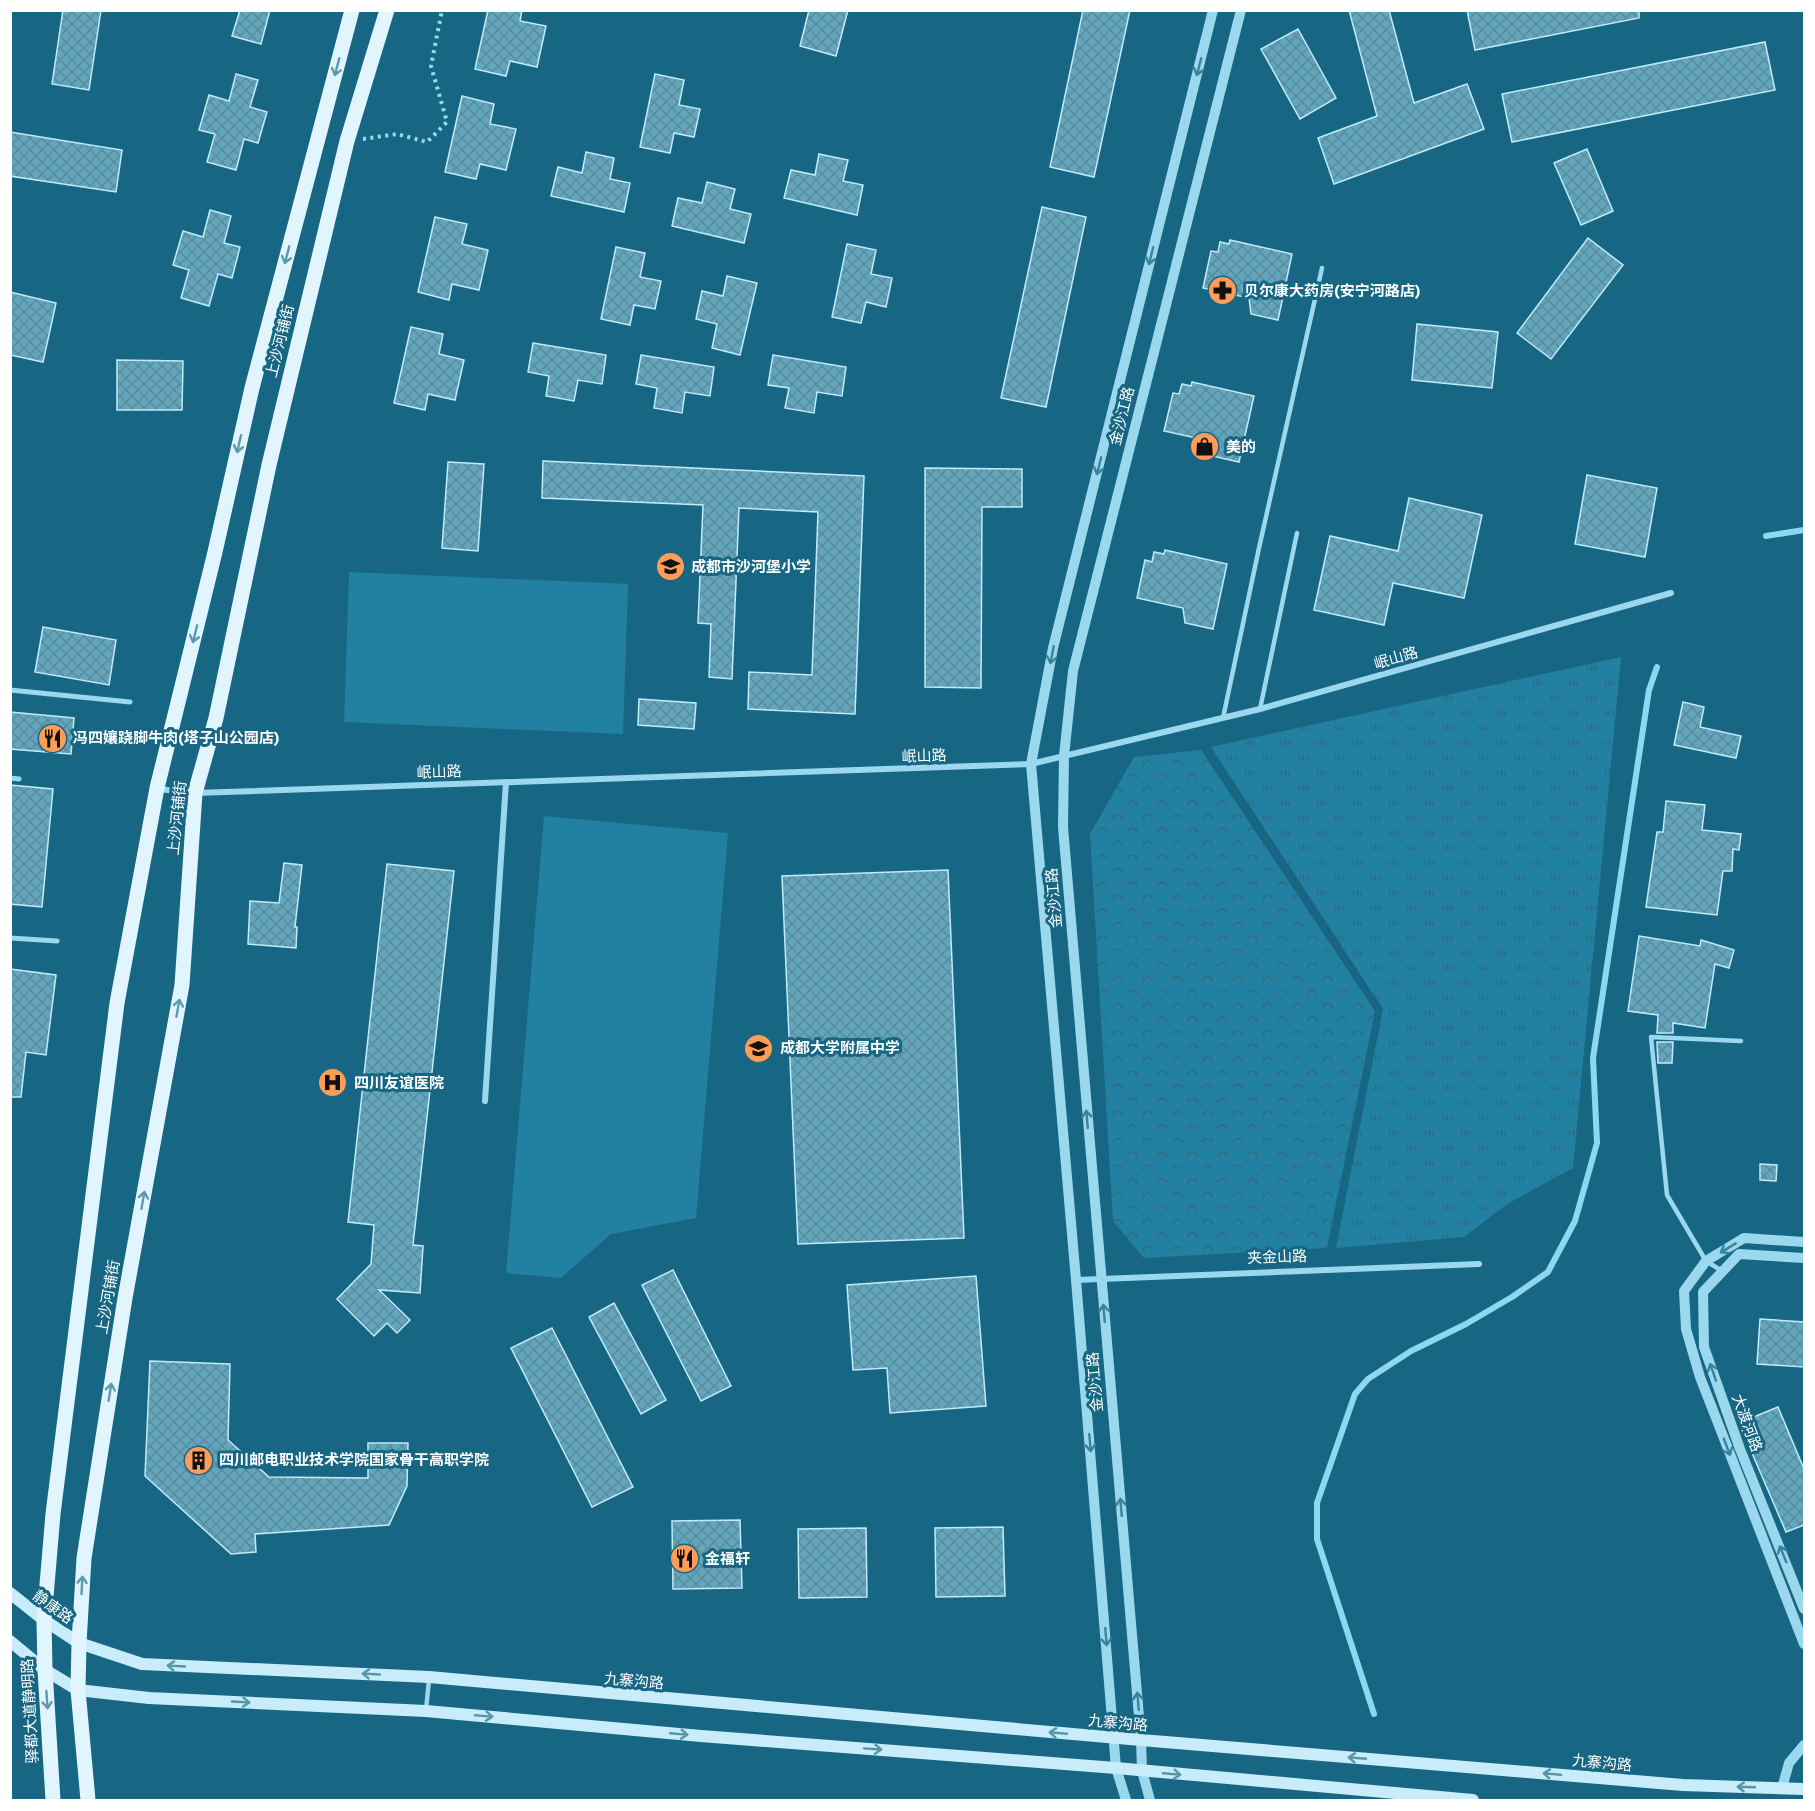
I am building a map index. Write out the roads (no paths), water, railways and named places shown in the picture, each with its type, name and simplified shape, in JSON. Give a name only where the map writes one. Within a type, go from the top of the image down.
[{"type":"main road","name":"上沙河铺街","points":[[45,1620],[55,1503],[117,1003],[157,789],[215,552],[252,388],[352,10]]},
{"type":"main road","name":"上沙河铺街","points":[[79,1644],[84,1558],[125,1298],[182,986],[195,793],[216,718],[269,465],[347,141],[387,10]]},
{"type":"main road","name":"静康路","points":[[10,1593],[79,1644],[142,1664],[429,1677]]},
{"type":"main road","name":"驿都大道静明路","points":[[45,1620],[45,1670],[54,1800]]},
{"type":"main road","points":[[10,1641],[45,1670],[78,1690],[150,1698],[426,1711],[1473,1800]]},
{"type":"main road","points":[[79,1644],[78,1690],[88,1800]]},
{"type":"main road","name":"九寨沟路","points":[[429,1677],[1115,1738],[1683,1785],[1804,1789]]},
{"type":"street","name":"金沙江路","points":[[1126,1800],[1116,1768],[1031,764],[1053,648],[1213,10]]},
{"type":"street","name":"金沙江路","points":[[1150,1800],[1142,1771],[1063,827],[1064,756],[1073,671],[1241,10]]},
{"type":"street","name":"岷山路","points":[[157,789],[195,793],[1031,764],[1260,709],[1671,593]]},
{"type":"street","points":[[10,690],[130,702]]},
{"type":"street","points":[[10,778],[19,779]]},
{"type":"street","points":[[485,1101],[506,782]]},
{"type":"street","points":[[10,938],[57,941]]},
{"type":"street","points":[[1706,1261],[1744,1238],[1804,1242]]},
{"type":"street","name":"大渡河路","points":[[1804,1258],[1739,1254],[1703,1292],[1704,1347],[1740,1449],[1804,1609]]},
{"type":"street","name":"大渡河路","points":[[1706,1261],[1684,1291],[1686,1329],[1700,1377],[1804,1644]]},
{"type":"street","name":"夹金山路","points":[[1076,1280],[1479,1264]]},
{"type":"street","points":[[1782,1788],[1789,1763],[1804,1745]]},
{"type":"lane","points":[[1223,718],[1261,536],[1322,268]]},
{"type":"lane","points":[[1260,709],[1297,533]]},
{"type":"lane","points":[[1722,1271],[1706,1261],[1667,1195],[1651,1037],[1741,1041]]},
{"type":"lane","points":[[426,1711],[429,1677]]},
{"type":"waterway","points":[[1766,536],[1804,530]]},
{"type":"waterway","points":[[1374,1714],[1317,1539],[1317,1503],[1355,1394],[1368,1379],[1411,1351],[1466,1324],[1512,1297],[1548,1272],[1575,1221],[1597,1143],[1593,1058],[1649,690],[1657,667]]},
{"type":"place","name":"贝尔康大药房(安宁河路店)","points":[[1223,291]]},
{"type":"place","name":"美的","points":[[1205,447]]},
{"type":"place","name":"成都市沙河堡小学","points":[[670,567]]},
{"type":"place","name":"冯四孃跷脚牛肉(塔子山公园店)","points":[[52,738]]},
{"type":"place","name":"成都大学附属中学","points":[[759,1048]]},
{"type":"place","name":"四川友谊医院","points":[[333,1083]]},
{"type":"place","name":"四川邮电职业技术学院国家骨干高职学院","points":[[198,1460]]},
{"type":"place","name":"金福轩","points":[[684,1559]]}]
